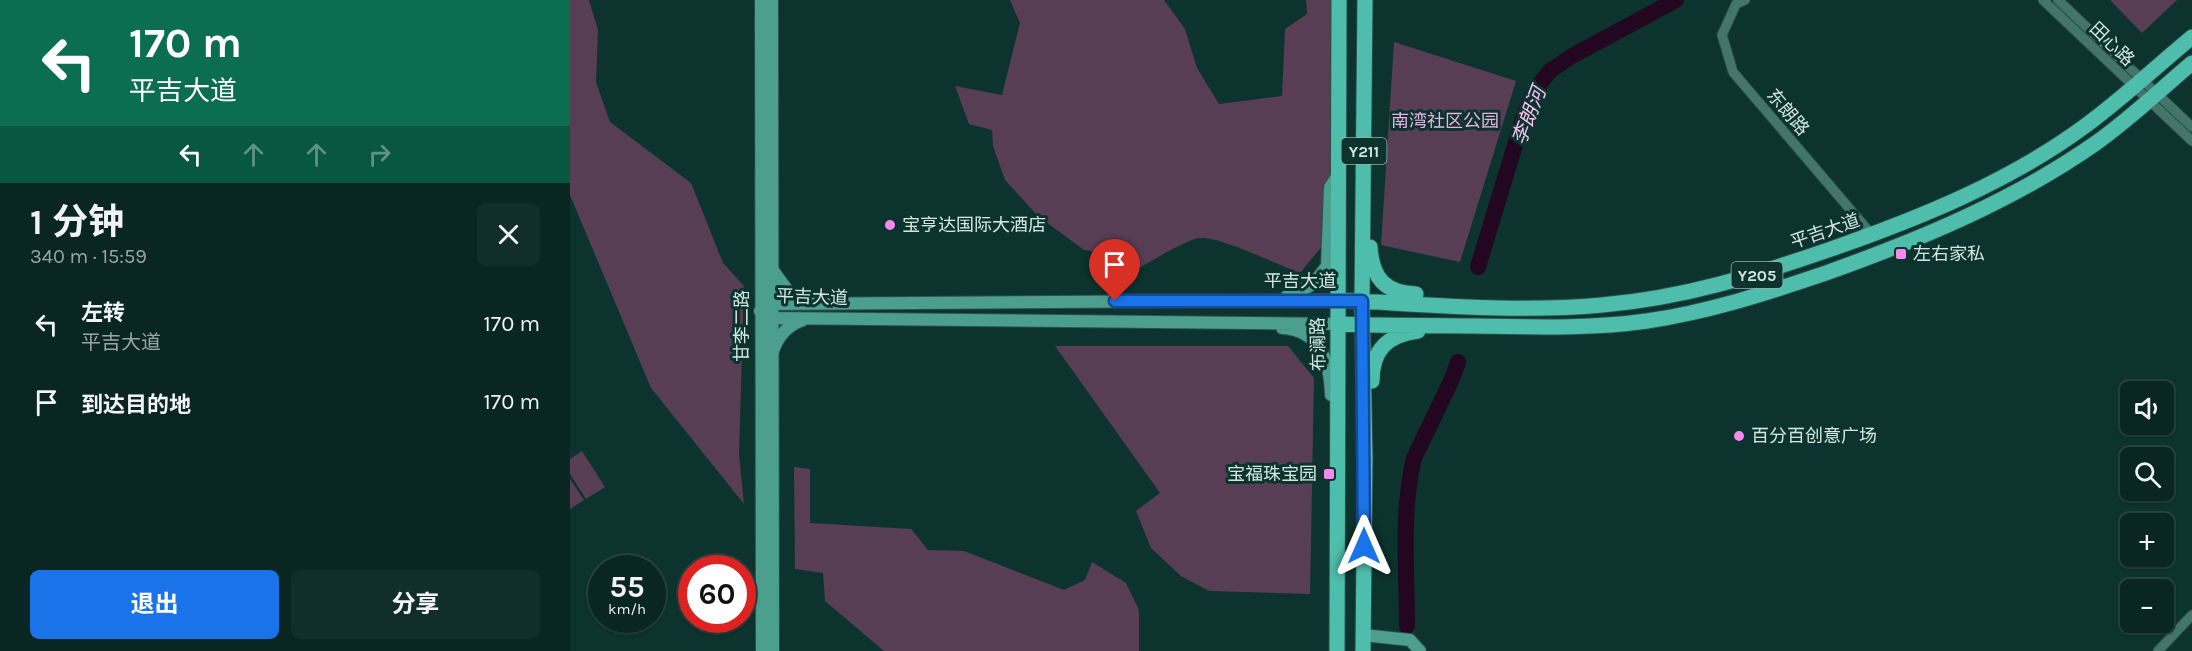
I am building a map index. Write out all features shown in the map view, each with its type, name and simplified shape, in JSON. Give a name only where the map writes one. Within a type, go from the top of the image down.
[{"type":"main road","name":"布澜路","points":[[1337,650],[1339,0]]},
{"type":"main road","name":"Y211","points":[[1364,635],[1365,458],[1362,301],[1365,0]]},
{"type":"main road","name":"平吉大道","points":[[1337,300],[1563,308],[1645,301],[1691,293],[1749,278],[1872,235],[1976,191],[2028,164],[2085,126],[2192,37]]},
{"type":"main road","name":"平吉大道","points":[[1338,324],[1563,328],[1647,321],[1695,313],[1755,297],[1899,247],[1984,209],[2038,181],[2097,142],[2153,98],[2192,63]]},
{"type":"main road","points":[[1363,211],[1371,258],[1381,282],[1397,292],[1452,295],[1477,306]]},
{"type":"main road","points":[[1365,458],[1371,446],[1372,365],[1376,354],[1386,343],[1406,333],[1455,329],[1465,326]]},
{"type":"main road","points":[[1363,651],[1364,635]]},
{"type":"street","name":"甘李二路","points":[[761,0],[762,651]]},
{"type":"street","name":"甘李二路","points":[[772,0],[773,651]]},
{"type":"street","name":"东朗路","points":[[1744,0],[1736,4],[1722,35],[1733,72],[1872,235]]},
{"type":"street","name":"田心路","points":[[2043,0],[2137,83]]},
{"type":"street","name":"田心路","points":[[2058,0],[2137,83]]},
{"type":"street","points":[[2137,83],[2192,141]]},
{"type":"street","points":[[2153,98],[2192,127]]},
{"type":"street","points":[[1256,300],[1293,296],[1313,284],[1327,266],[1330,187],[1338,175]]},
{"type":"street","points":[[771,267],[788,291],[810,304]]},
{"type":"street","name":"平吉大道","points":[[1337,300],[771,304],[760,311],[771,318],[1338,324]]},
{"type":"street","points":[[772,355],[784,331],[794,323],[808,318]]},
{"type":"street","points":[[1239,322],[1265,328],[1290,329],[1309,337],[1318,345],[1326,360],[1330,377],[1331,399],[1339,416]]},
{"type":"street","points":[[2158,651],[2192,615]]},
{"type":"street","points":[[1364,635],[1410,640],[1420,651]]},
{"type":"green space","points":[[570,0],[589,0],[598,30],[596,82],[610,122],[691,183],[723,263],[744,286],[739,454],[744,504],[651,388],[570,195]]},
{"type":"green space","points":[[1010,0],[1164,0],[1185,29],[1197,68],[1219,104],[1282,96],[1285,29],[1307,14],[1306,0],[1334,0],[1334,224],[1323,245],[1300,273],[1235,246],[1200,238],[1177,247],[1134,271],[1114,255],[1084,250],[1038,216],[1005,180],[993,146],[992,130],[969,124],[955,86],[1002,95],[1020,23]]},
{"type":"green space","points":[[2110,0],[2177,0],[2142,33]]},
{"type":"green space","name":"南湾社区公园","points":[[1394,42],[1516,81],[1460,262],[1381,245]]},
{"type":"green space","points":[[1055,346],[1288,346],[1314,378],[1310,594],[1209,591],[1181,576],[1151,548],[1136,511],[1160,493]]},
{"type":"green space","points":[[582,451],[605,487],[586,499],[570,474],[570,459]]},
{"type":"green space","points":[[794,467],[810,469],[810,523],[911,529],[928,550],[964,551],[1064,590],[1085,580],[1092,562],[1126,583],[1139,610],[1139,651],[884,651],[825,601],[823,573],[795,569]]},
{"type":"green space","points":[[570,479],[584,500],[570,509]]},
{"type":"waterway","name":"李朗河","points":[[1478,267],[1525,112],[1537,87],[1550,71],[1572,56],[1676,0]]},
{"type":"waterway","name":"李朗河","points":[[1407,626],[1406,520],[1410,478],[1414,458],[1458,362]]},
{"type":"place","name":"宝亨达国际大酒店","points":[[890,225]]},
{"type":"place","name":"左右家私","points":[[1901,254]]},
{"type":"place","name":"百分百创意广场","points":[[1739,436]]},
{"type":"place","name":"宝福珠宝园","points":[[1329,474]]},
{"type":"route","points":[[1115,301],[1362,301],[1364,546]]}]
